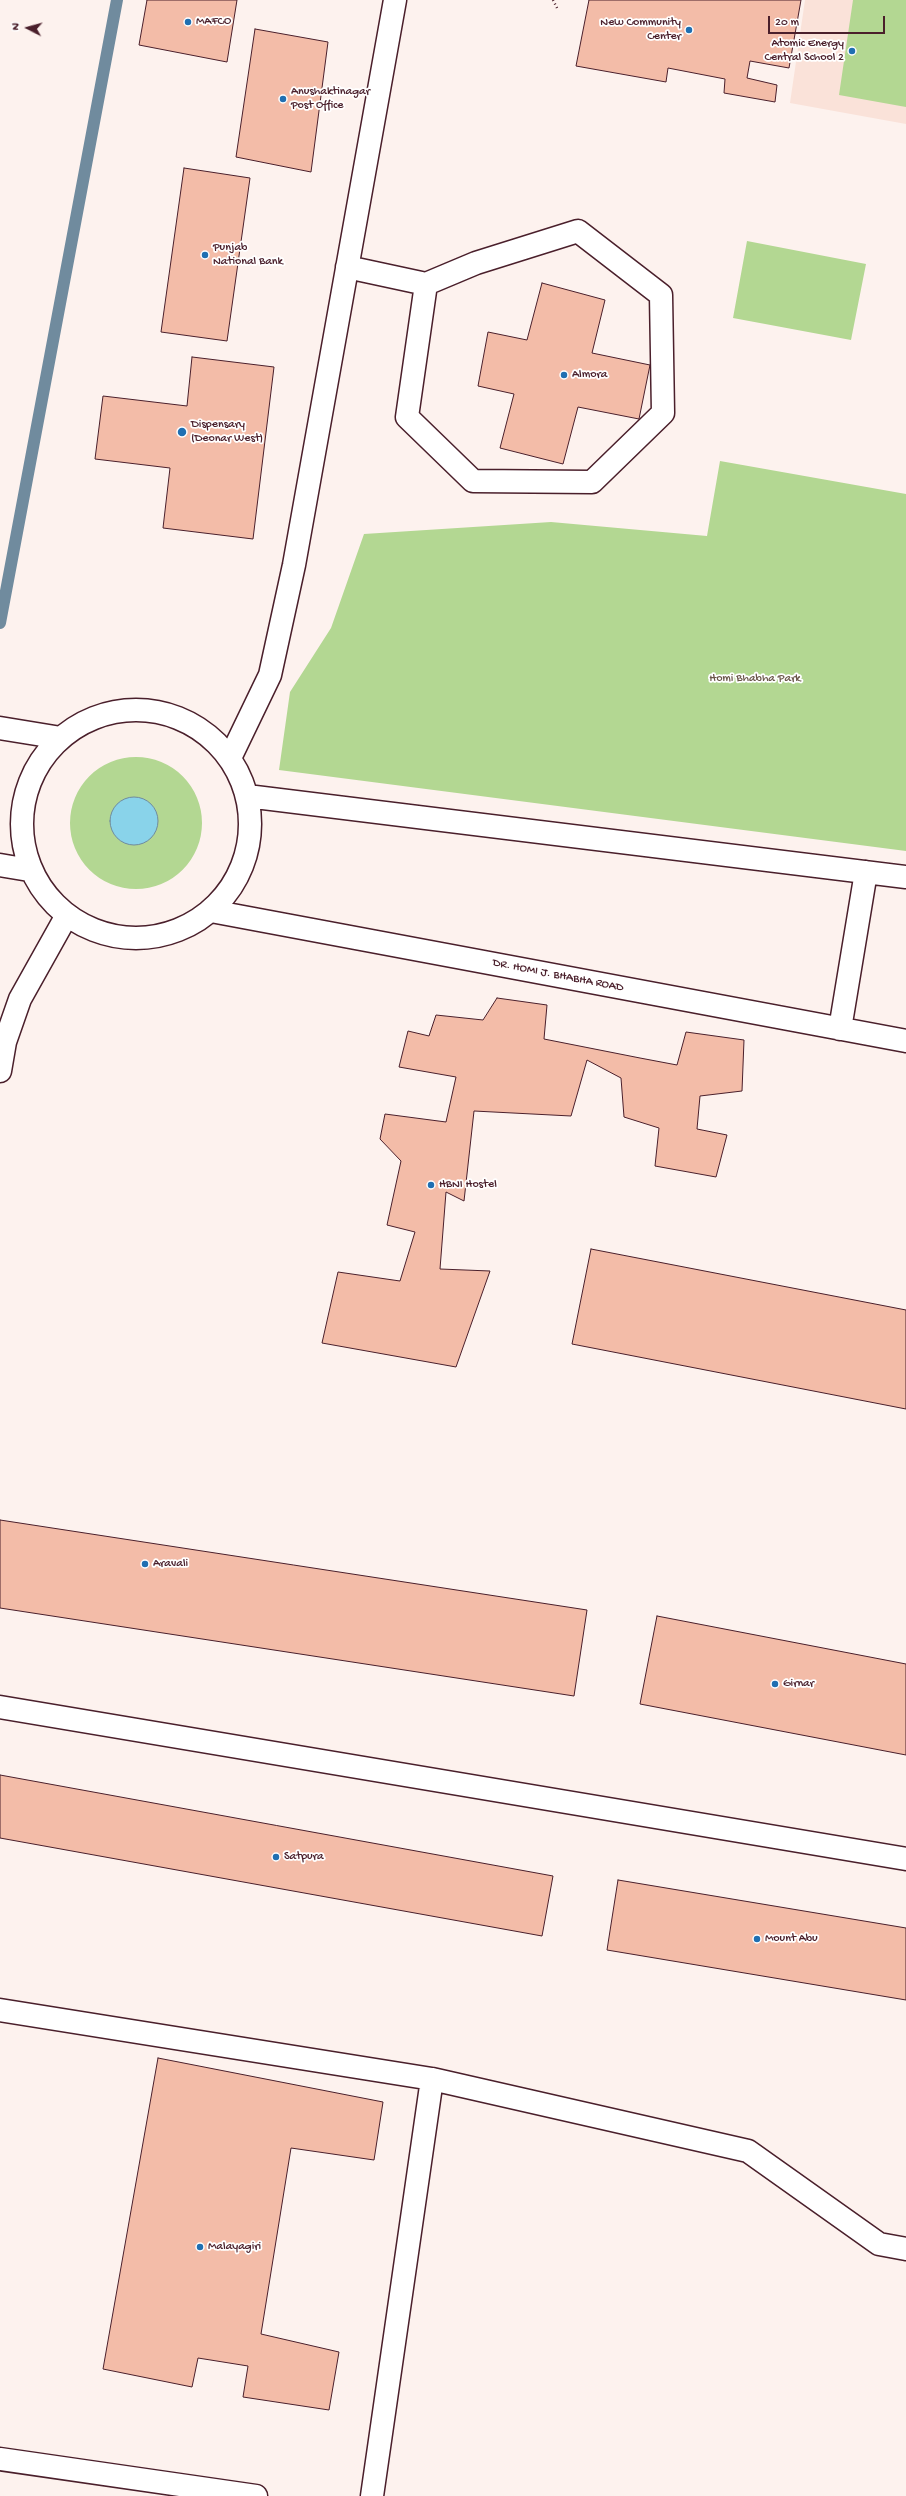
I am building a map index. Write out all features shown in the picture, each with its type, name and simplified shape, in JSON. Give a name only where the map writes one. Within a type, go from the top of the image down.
[{"type":"street","points":[[230,758],[270,676],[294,565],[395,0]]},
{"type":"street","points":[[347,267],[426,284],[476,263],[578,231],[661,295],[663,413],[592,482],[473,481],[407,417],[426,284]]},
{"type":"street","points":[[129,710],[166,713],[200,729],[230,758],[247,796],[250,837],[237,878],[211,911],[178,931],[140,939],[101,933],[67,915],[43,890],[29,870],[22,827],[26,794],[39,764],[61,738],[92,718],[129,710]]},
{"type":"street","points":[[0,728],[61,738]]},
{"type":"street","points":[[247,796],[906,877]]},
{"type":"street","points":[[0,865],[29,870]]},
{"type":"street","points":[[840,1029],[866,872]]},
{"type":"street","name":"DR. HOMI J. BHABHA ROAD","points":[[211,911],[906,1041]]},
{"type":"street","points":[[0,1071],[5,1042],[20,999],[67,915]]},
{"type":"street","points":[[0,1707],[906,1859]]},
{"type":"street","points":[[0,2010],[432,2079],[748,2150],[879,2244],[906,2249]]},
{"type":"street","points":[[372,2496],[432,2079]]},
{"type":"street","points":[[0,2459],[256,2496]]},
{"type":"path","points":[[553,0],[558,10]]},
{"type":"shaded area","name":"Atomic Energy Central School 2","points":[[805,0],[906,0],[906,124],[790,103]]},
{"type":"green space","points":[[853,0],[906,0],[906,107],[839,95]]},
{"type":"green space","points":[[747,241],[866,264],[851,340],[733,318]]},
{"type":"green space","name":"Homi Bhabha Park","points":[[720,461],[906,494],[906,851],[279,770],[290,692],[331,628],[364,534],[551,522],[707,536]]},
{"type":"green space","points":[[136,757],[161,762],[178,772],[187,781],[197,798],[202,823],[197,848],[187,865],[178,874],[161,884],[136,889],[111,884],[94,874],[85,865],[75,848],[70,823],[75,798],[85,781],[94,772],[111,762]]},
{"type":"water","points":[[129,797],[139,797],[151,804],[158,816],[158,826],[151,838],[139,845],[129,845],[121,841],[114,834],[110,826],[110,816],[114,808],[121,801]]},
{"type":"building","name":"MAFCO","points":[[147,0],[237,0],[227,62],[139,45]]},
{"type":"building","name":"New Community Center","points":[[589,0],[801,0],[789,68],[750,61],[747,78],[777,85],[775,102],[724,93],[725,79],[668,68],[666,82],[576,66]]},
{"type":"building","name":"Anushaktinagar Post Office","points":[[255,29],[328,42],[311,172],[236,157]]},
{"type":"building","name":"Punjab National Bank","points":[[184,168],[250,178],[227,341],[161,332]]},
{"type":"building","name":"Almora","points":[[542,283],[605,300],[592,353],[650,365],[639,419],[578,407],[563,464],[500,448],[514,394],[478,386],[488,332],[527,340]]},
{"type":"building","name":"Dispensary (Deonar West)","points":[[192,357],[274,367],[253,539],[163,528],[170,468],[95,459],[103,396],[187,406]]},
{"type":"building","name":"HBNI Hostel","points":[[497,998],[547,1005],[544,1039],[677,1065],[686,1032],[744,1040],[742,1091],[700,1096],[697,1129],[727,1135],[716,1177],[655,1166],[659,1128],[624,1117],[621,1078],[587,1060],[571,1116],[474,1111],[464,1201],[446,1192],[440,1269],[490,1271],[456,1367],[322,1343],[338,1272],[400,1281],[415,1232],[387,1225],[401,1161],[380,1139],[385,1114],[446,1122],[456,1077],[399,1067],[408,1031],[429,1036],[436,1015],[483,1020]]},
{"type":"building","points":[[591,1249],[906,1310],[906,1409],[572,1344]]},
{"type":"building","name":"Aravali","points":[[0,1520],[587,1610],[574,1696],[0,1608]]},
{"type":"building","name":"Girnar","points":[[657,1616],[906,1664],[906,1755],[640,1704]]},
{"type":"building","name":"Satpura","points":[[0,1775],[553,1876],[542,1936],[0,1838]]},
{"type":"building","name":"Mount Abu","points":[[618,1880],[906,1928],[906,2000],[607,1950]]},
{"type":"building","name":"Malayagiri","points":[[158,2058],[383,2102],[374,2160],[291,2148],[261,2334],[339,2352],[329,2410],[243,2397],[248,2366],[198,2358],[192,2387],[103,2369]]},
{"type":"waterway","points":[[0,623],[117,0]]},
{"type":"place","name":"MAFCO","points":[[188,22]]},
{"type":"place","name":"New Community Center","points":[[689,30]]},
{"type":"place","name":"Atomic Energy Central School 2","points":[[852,51]]},
{"type":"place","name":"Anushaktinagar Post Office","points":[[283,99]]},
{"type":"place","name":"Punjab National Bank","points":[[205,255]]},
{"type":"place","name":"Almora","points":[[564,375]]},
{"type":"place","name":"Dispensary (Deonar West)","points":[[182,432]]},
{"type":"place","name":"HBNI Hostel","points":[[431,1185]]},
{"type":"place","name":"Aravali","points":[[145,1564]]},
{"type":"place","name":"Girnar","points":[[775,1684]]},
{"type":"place","name":"Satpura","points":[[276,1857]]},
{"type":"place","name":"Mount Abu","points":[[757,1939]]},
{"type":"place","name":"Malayagiri","points":[[200,2247]]}]
